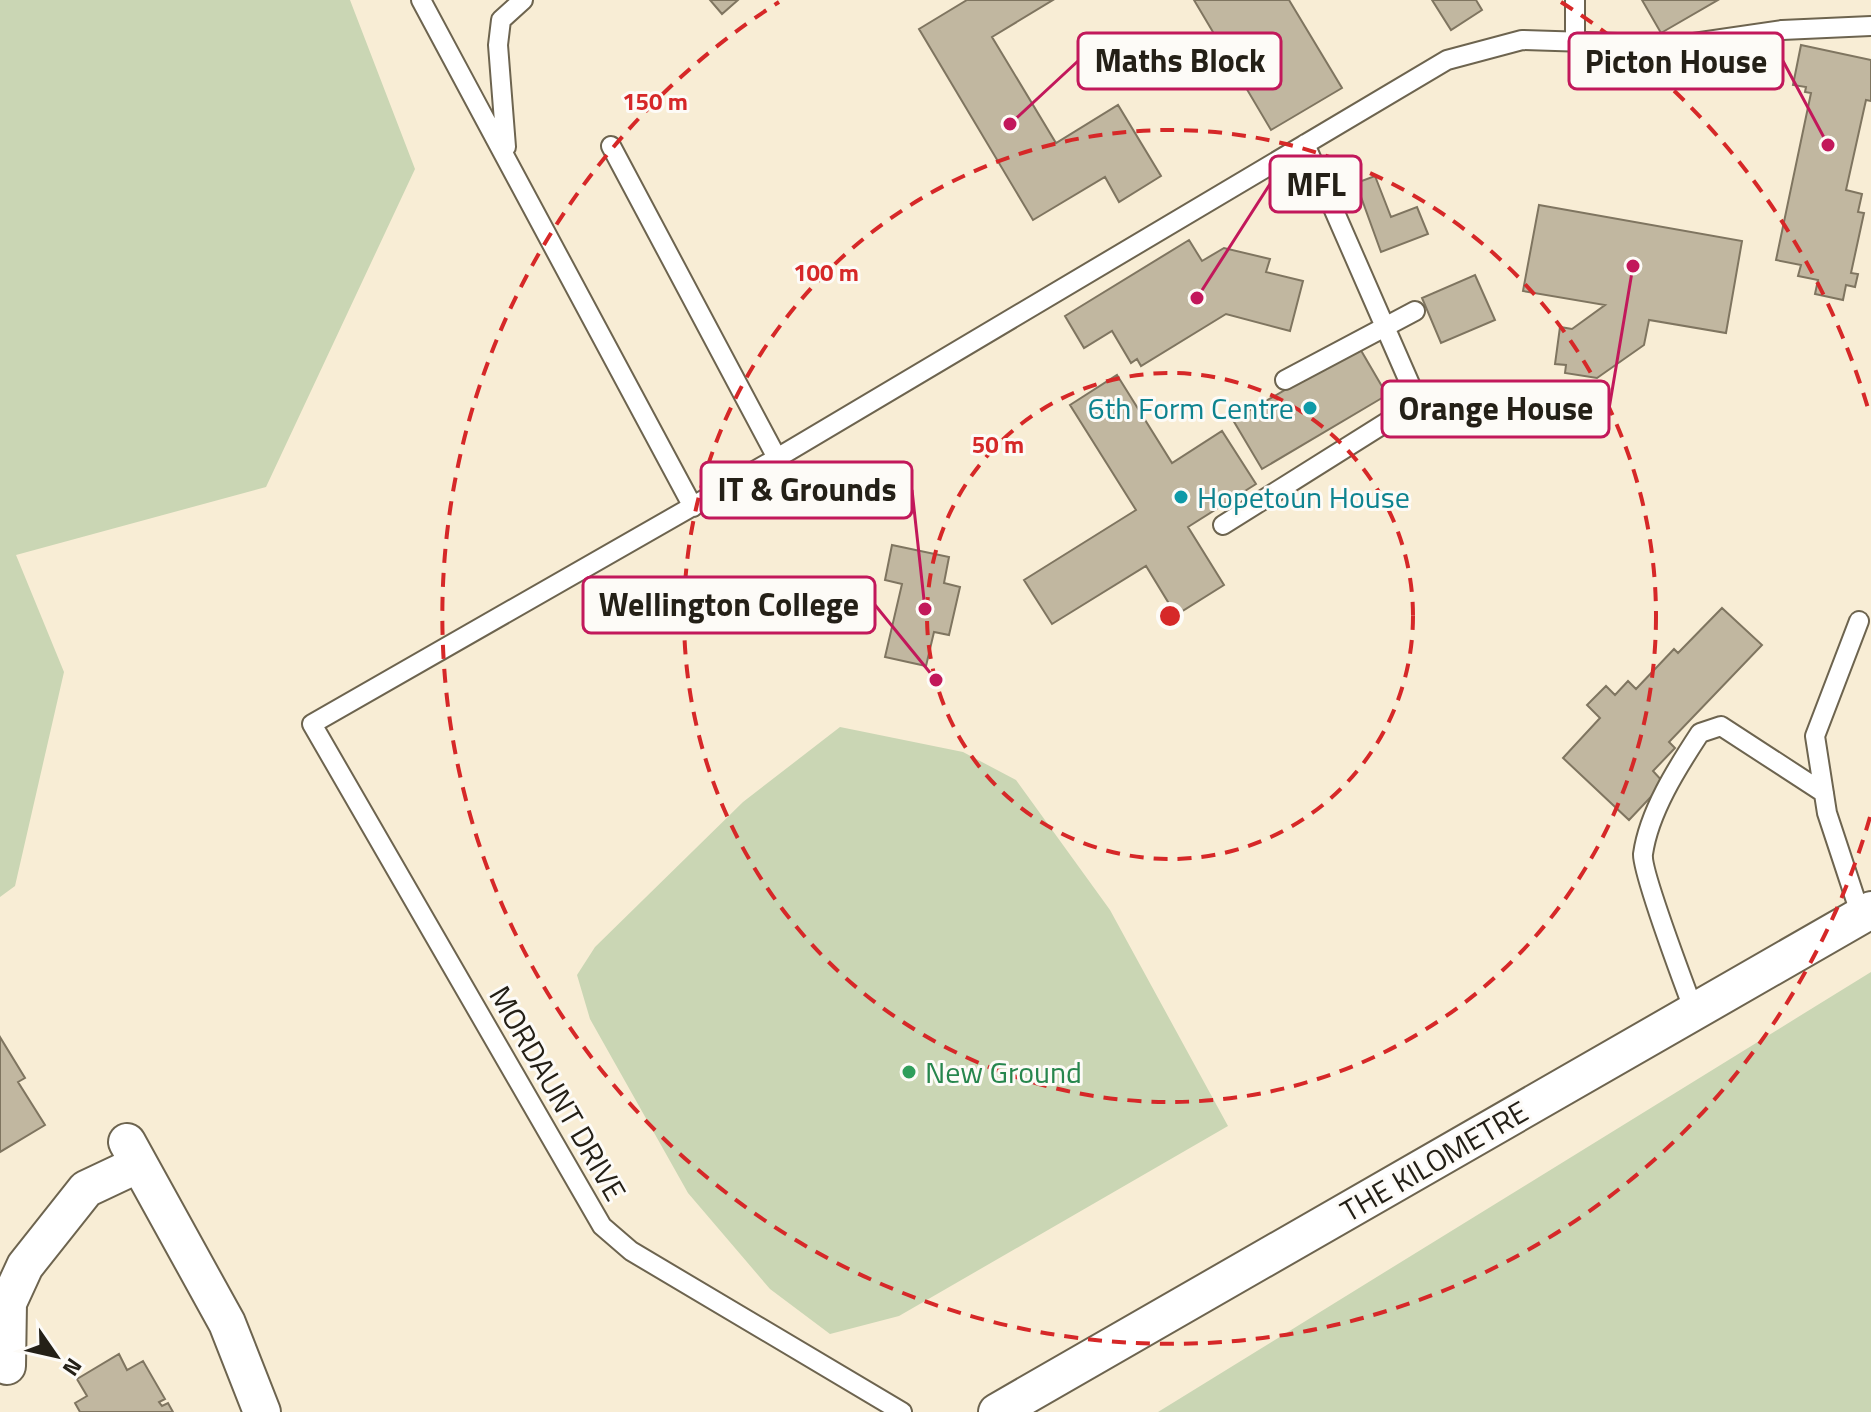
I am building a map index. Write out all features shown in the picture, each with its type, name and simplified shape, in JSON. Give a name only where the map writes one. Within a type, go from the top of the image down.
[{"type":"street","name":"THE KILOMETRE","points":[[997,1412],[1866,913]]},
{"type":"street","points":[[7,1366],[8,1303],[25,1266],[86,1189],[133,1153],[227,1323],[262,1412]]},
{"type":"lane","points":[[421,0],[693,507],[1447,60],[1522,40],[1680,45],[1782,30],[1871,26]]},
{"type":"lane","points":[[507,157],[498,45],[501,20],[523,0]]},
{"type":"lane","points":[[1575,0],[1575,42]]},
{"type":"lane","points":[[1223,525],[1398,415],[1410,384],[1387,325],[1305,144]]},
{"type":"lane","points":[[611,146],[777,458]]},
{"type":"lane","points":[[1285,380],[1415,311]]},
{"type":"lane","name":"MORDAUNT DRIVE","points":[[693,507],[312,724],[602,1226],[631,1251],[902,1412]]},
{"type":"lane","points":[[1859,621],[1815,736],[1827,813],[1866,913]]},
{"type":"lane","points":[[1694,1011],[1642,858],[1651,823],[1684,757],[1700,733],[1721,726],[1824,793]]},
{"type":"green space","points":[[0,0],[350,0],[415,169],[266,487],[16,555],[64,672],[15,886],[0,897]]},
{"type":"green space","name":"New Ground","points":[[840,727],[963,752],[1016,780],[1110,910],[1228,1126],[899,1316],[830,1334],[770,1289],[688,1193],[590,1019],[577,975],[595,947],[743,802]]},
{"type":"green space","points":[[1871,972],[1871,1412],[1158,1412]]},
{"type":"building","points":[[710,0],[738,0],[722,14]]},
{"type":"building","points":[[967,0],[1053,0],[992,37],[1056,143],[1118,105],[1161,176],[1119,202],[1105,177],[1033,220],[919,29]]},
{"type":"building","points":[[1194,0],[1289,0],[1342,88],[1271,130]]},
{"type":"building","points":[[1432,0],[1476,0],[1482,10],[1451,30]]},
{"type":"building","points":[[1642,0],[1718,0],[1661,33]]},
{"type":"building","points":[[1801,45],[1871,60],[1871,101],[1866,100],[1846,190],[1862,194],[1858,212],[1864,213],[1851,273],[1858,274],[1855,287],[1846,285],[1843,300],[1815,294],[1818,280],[1798,276],[1801,265],[1776,260],[1811,93],[1805,92],[1806,87],[1793,85]]},
{"type":"building","points":[[1375,176],[1391,217],[1417,207],[1428,234],[1381,252],[1356,183]]},
{"type":"building","points":[[1539,205],[1742,241],[1726,333],[1649,320],[1644,345],[1597,378],[1565,373],[1566,365],[1555,364],[1560,327],[1572,329],[1605,305],[1523,291]]},
{"type":"building","points":[[1189,240],[1202,261],[1224,248],[1270,259],[1266,272],[1303,281],[1290,331],[1226,314],[1141,366],[1137,359],[1131,363],[1112,331],[1084,348],[1065,316]]},
{"type":"building","points":[[1475,275],[1495,320],[1441,343],[1422,298]]},
{"type":"building","name":"6th Form Centre","points":[[1359,347],[1387,395],[1262,469],[1233,420]]},
{"type":"building","name":"Hopetoun House","points":[[1117,375],[1172,463],[1222,431],[1256,484],[1188,527],[1224,585],[1176,615],[1146,566],[1052,624],[1024,580],[1136,510],[1070,405]]},
{"type":"building","points":[[892,545],[949,557],[944,583],[960,587],[949,635],[934,632],[926,666],[885,657],[902,584],[885,580]]},
{"type":"building","points":[[1722,608],[1762,645],[1669,742],[1675,748],[1653,771],[1664,783],[1629,820],[1563,758],[1600,718],[1587,705],[1606,686],[1615,695],[1628,681],[1636,689],[1674,649],[1678,653]]},
{"type":"building","points":[[0,1037],[25,1078],[18,1082],[45,1125],[0,1152]]},
{"type":"building","points":[[119,1354],[127,1370],[143,1361],[165,1399],[159,1402],[162,1406],[168,1403],[173,1412],[80,1412],[75,1403],[87,1396],[77,1379]]},
{"type":"place","name":"Maths Block","points":[[1010,124]]},
{"type":"place","name":"Picton House","points":[[1828,145]]},
{"type":"place","name":"Orange House","points":[[1633,266]]},
{"type":"place","name":"MFL","points":[[1197,298]]},
{"type":"place","name":"6th Form Centre","points":[[1310,408]]},
{"type":"place","name":"Hopetoun House","points":[[1181,497]]},
{"type":"place","name":"IT & Grounds","points":[[925,609]]},
{"type":"place","name":"Wellington College","points":[[936,680]]},
{"type":"place","name":"New Ground","points":[[909,1072]]}]
